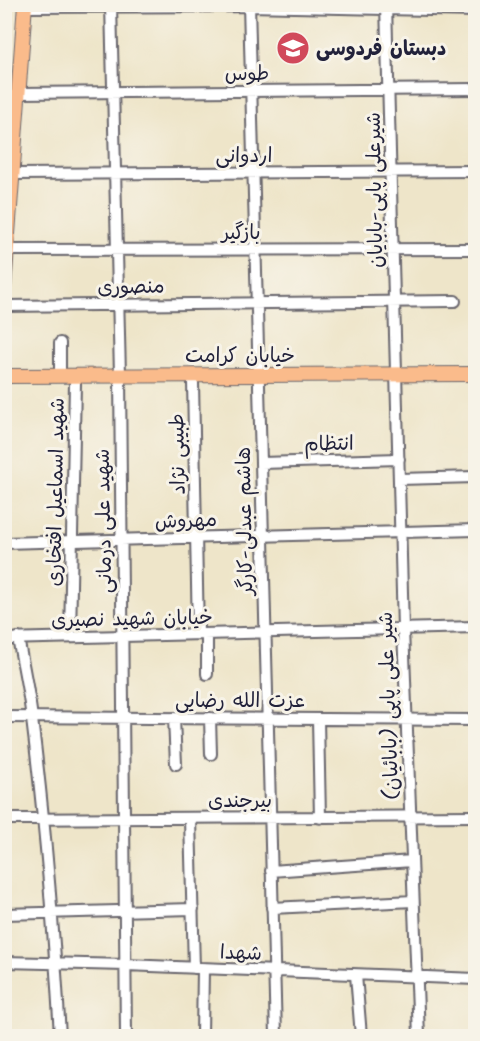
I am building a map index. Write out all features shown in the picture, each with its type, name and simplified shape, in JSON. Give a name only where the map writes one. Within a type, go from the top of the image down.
[{"type":"main road","points":[[4,288],[25,6]]},
{"type":"main road","name":"خیابان کرامت","points":[[4,384],[75,383],[120,379],[397,378],[476,374]]},
{"type":"main road","name":"خیابان کرامت","points":[[4,376],[193,382],[259,379]]},
{"type":"main road","name":"خیابان کرامت","points":[[397,378],[476,381]]},
{"type":"street","points":[[25,6],[249,5],[476,11]]},
{"type":"street","name":"هاشم عبدلی-کارگر","points":[[249,5],[276,1036]]},
{"type":"street","name":"شهید علی درمانی","points":[[111,6],[120,379],[126,1036]]},
{"type":"street","name":"شیرعلی پاپی-بابایان","points":[[386,7],[397,378]]},
{"type":"street","name":"طوس","points":[[19,93],[476,89]]},
{"type":"street","name":"اردوانی","points":[[13,174],[476,171]]},
{"type":"street","name":"بازگیر","points":[[7,250],[476,249]]},
{"type":"street","name":"منصوری","points":[[4,306],[455,301]]},
{"type":"street","points":[[60,343],[60,376]]},
{"type":"street","name":"شیر علی پاپی (بابائیان)","points":[[397,378],[403,629],[419,1036]]},
{"type":"street","name":"طبیبی نژاد","points":[[193,382],[196,538],[207,674]]},
{"type":"street","name":"شهید اسماعیل افتخاری","points":[[70,637],[75,383]]},
{"type":"street","name":"انتظام","points":[[261,463],[399,459]]},
{"type":"street","points":[[399,479],[476,477]]},
{"type":"street","name":"مهروش","points":[[4,543],[476,530]]},
{"type":"street","name":"خیابان شهید نصیری","points":[[4,639],[476,627]]},
{"type":"street","points":[[18,638],[32,717],[43,820],[60,1036]]},
{"type":"street","name":"عزت الله رضایی","points":[[4,717],[476,720]]},
{"type":"street","points":[[174,718],[176,764]]},
{"type":"street","points":[[210,718],[211,754]]},
{"type":"street","points":[[318,719],[320,818]]},
{"type":"street","name":"بیرجندی","points":[[4,819],[476,816]]},
{"type":"street","points":[[190,819],[193,909],[202,1036]]},
{"type":"street","points":[[272,871],[412,861]]},
{"type":"street","points":[[272,908],[413,901]]},
{"type":"street","points":[[4,914],[193,909]]},
{"type":"street","name":"شهدا","points":[[4,962],[476,979]]},
{"type":"street","points":[[356,975],[361,1036]]},
{"type":"place","name":"دبستان فردوسی","points":[[293,48]]}]
